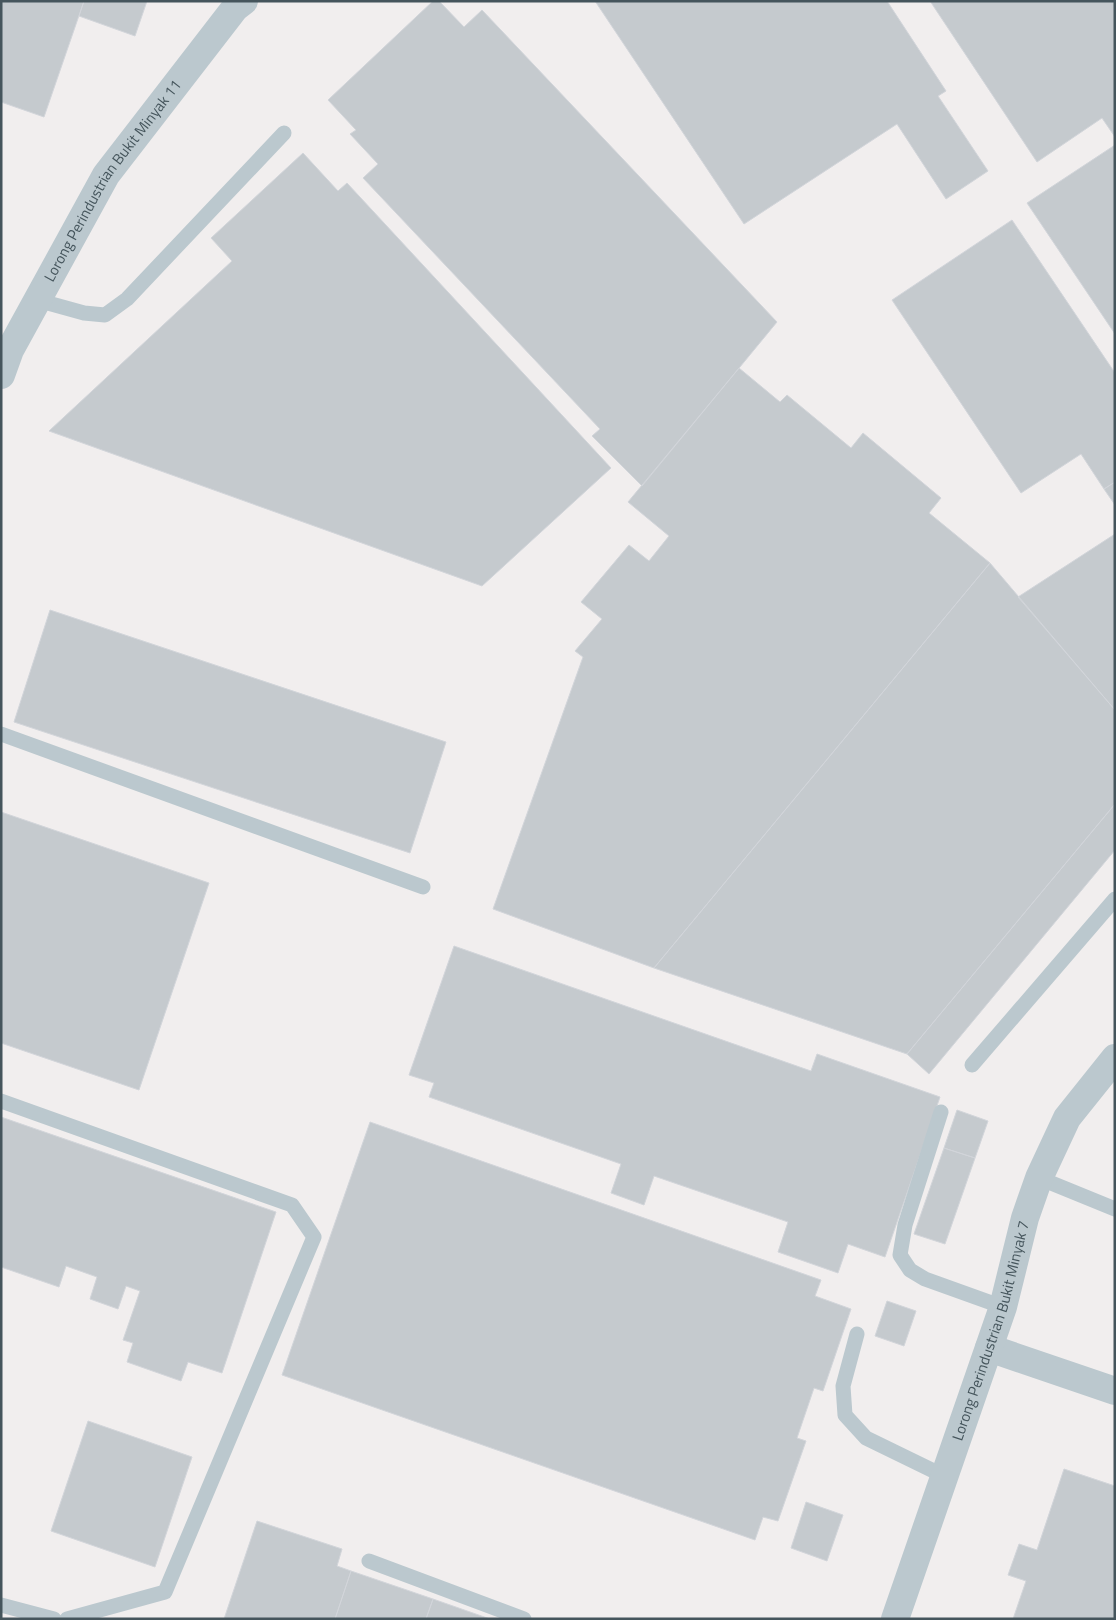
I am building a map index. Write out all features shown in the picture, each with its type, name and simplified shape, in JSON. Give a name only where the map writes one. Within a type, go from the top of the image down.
[{"type":"street","name":"Lorong Perindustrian Bukit Minyak 11","points":[[1,374],[10,350],[106,175],[235,8],[244,1]]},
{"type":"street","name":"Lorong Perindustrian Bukit Minyak 7","points":[[895,1619],[1003,1307],[1025,1218],[1038,1178],[1066,1118],[1115,1058]]},
{"type":"street","points":[[989,1348],[1115,1391]]},
{"type":"lane","points":[[37,300],[84,313],[105,315],[127,299],[284,133]]},
{"type":"lane","points":[[1,734],[424,887]]},
{"type":"lane","points":[[972,1065],[1115,898]]},
{"type":"lane","points":[[1,1101],[292,1205],[314,1237],[165,1592],[67,1619]]},
{"type":"lane","points":[[941,1112],[905,1225],[900,1255],[910,1270],[925,1279],[1003,1307]]},
{"type":"lane","points":[[1038,1178],[1115,1209]]},
{"type":"lane","points":[[857,1334],[843,1386],[846,1415],[866,1438],[944,1476]]},
{"type":"lane","points":[[370,1561],[524,1619]]},
{"type":"lane","points":[[1,1605],[54,1619]]},
{"type":"building","points":[[1,1],[84,1],[44,117],[1,102]]},
{"type":"building","points":[[84,1],[147,1],[135,36],[79,16]]},
{"type":"building","points":[[433,1],[439,1],[464,27],[482,10],[777,322],[642,486],[592,436],[600,429],[363,178],[378,164],[350,134],[356,130],[328,100]]},
{"type":"building","points":[[595,1],[887,1],[946,91],[938,96],[988,171],[946,199],[897,124],[744,224]]},
{"type":"building","points":[[930,1],[1115,1],[1115,137],[1102,118],[1037,162]]},
{"type":"building","points":[[1115,145],[1115,334],[1027,203]]},
{"type":"building","points":[[303,153],[338,191],[347,183],[611,468],[482,586],[49,431],[232,261],[211,238]]},
{"type":"building","points":[[1012,220],[1115,373],[1115,482],[1104,489],[1081,454],[1021,493],[892,300]]},
{"type":"building","points":[[739,368],[780,402],[787,395],[851,448],[863,433],[941,498],[929,513],[990,563],[654,968],[493,909],[583,657],[575,651],[602,619],[581,602],[629,545],[649,561],[669,536],[628,502]]},
{"type":"building","points":[[1115,482],[1115,505],[1104,489]]},
{"type":"building","points":[[1115,534],[1115,710],[1018,597]]},
{"type":"building","points":[[990,563],[1115,710],[1115,804],[907,1054],[654,968]]},
{"type":"building","points":[[50,610],[446,742],[410,853],[14,722]]},
{"type":"building","points":[[1115,804],[1115,850],[929,1074],[907,1054]]},
{"type":"building","points":[[1,812],[209,883],[139,1090],[1,1043]]},
{"type":"building","points":[[454,946],[811,1071],[817,1054],[940,1097],[885,1257],[848,1244],[838,1273],[778,1252],[788,1222],[654,1176],[644,1205],[611,1193],[621,1164],[429,1097],[434,1083],[409,1075]]},
{"type":"building","points":[[957,1110],[988,1121],[975,1158],[944,1148]]},
{"type":"building","points":[[1,1117],[276,1212],[222,1373],[188,1362],[181,1381],[127,1362],[133,1343],[123,1340],[140,1291],[126,1286],[118,1309],[90,1299],[97,1277],[66,1266],[59,1287],[1,1267]]},
{"type":"building","points":[[370,1122],[821,1280],[815,1296],[851,1309],[823,1391],[814,1388],[797,1438],[806,1441],[778,1521],[763,1517],[755,1540],[282,1375]]},
{"type":"building","points":[[944,1148],[975,1158],[945,1244],[914,1234]]},
{"type":"building","points":[[887,1301],[916,1311],[904,1346],[875,1336]]},
{"type":"building","points":[[88,1421],[192,1457],[155,1567],[51,1531]]},
{"type":"building","points":[[1064,1469],[1115,1486],[1115,1619],[1013,1619],[1026,1581],[1008,1575],[1019,1544],[1037,1550]]},
{"type":"building","points":[[806,1502],[843,1515],[827,1561],[791,1548]]},
{"type":"building","points":[[257,1521],[342,1549],[337,1566],[351,1571],[335,1619],[224,1619]]},
{"type":"building","points":[[351,1571],[433,1599],[426,1619],[335,1619]]},
{"type":"building","points":[[433,1599],[490,1619],[426,1619]]}]
